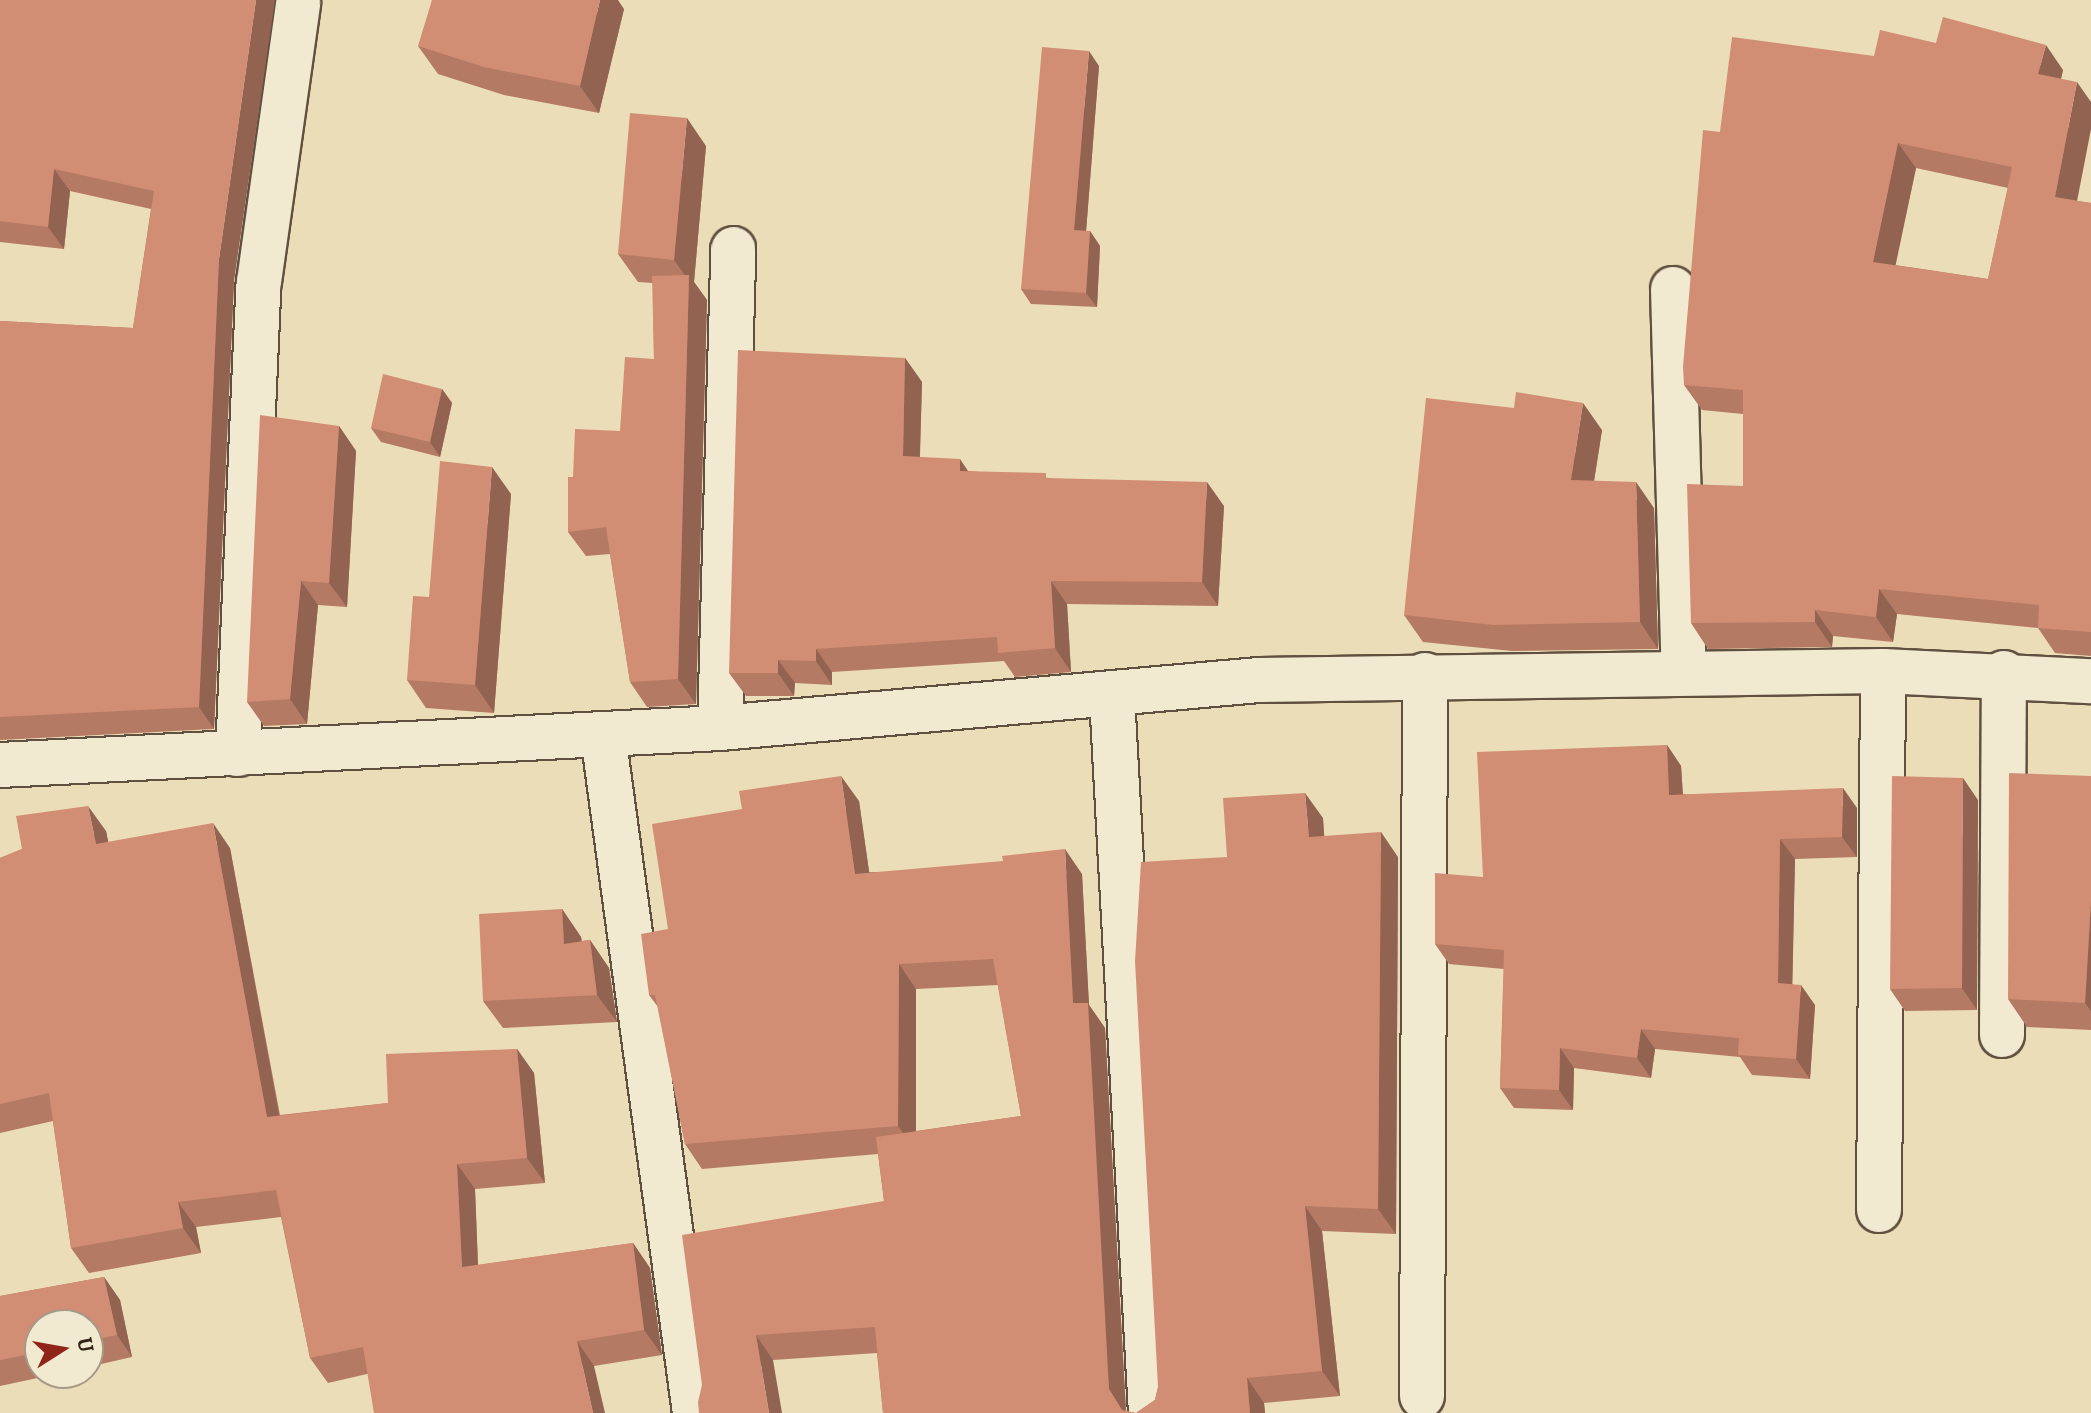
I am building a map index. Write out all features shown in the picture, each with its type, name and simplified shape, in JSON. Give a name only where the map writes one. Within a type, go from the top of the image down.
[{"type":"street","points":[[238,754],[259,282],[298,3]]},
{"type":"street","points":[[720,728],[733,249]]},
{"type":"street","points":[[1673,289],[1684,671]]},
{"type":"street","points":[[0,765],[720,728],[1112,696],[1259,680],[1684,671],[1883,671],[2004,673],[2091,681]]},
{"type":"street","points":[[1879,1210],[1883,671]]},
{"type":"street","points":[[2002,1035],[2004,673]]},
{"type":"street","points":[[1422,1396],[1425,675]]},
{"type":"street","points":[[1112,696],[1151,1413]]},
{"type":"street","points":[[603,735],[695,1413]]},
{"type":"building","points":[[0,0],[256,0],[219,259],[199,707],[0,717],[0,321],[133,328],[154,191],[54,169],[48,227],[0,221]]},
{"type":"building","points":[[432,0],[600,0],[580,86],[484,67],[418,46]]},
{"type":"building","points":[[1943,17],[2046,45],[2038,74],[2077,82],[2055,197],[2091,203],[2091,632],[2038,628],[2039,605],[1879,589],[1876,617],[1815,610],[1815,622],[1691,623],[1687,484],[1743,486],[1743,390],[1684,385],[1683,367],[1703,130],[1720,132],[1732,37],[1874,56],[1880,30],[1936,43]],"holes":[[[1898,143],[2012,167],[1988,279],[1873,262]]]},
{"type":"building","points":[[1042,47],[1089,51],[1074,230],[1090,231],[1086,293],[1021,289]]},
{"type":"building","points":[[630,113],[687,118],[674,260],[618,254]]},
{"type":"building","points":[[689,275],[678,679],[630,682],[606,527],[568,532],[568,477],[573,477],[575,429],[620,431],[625,357],[654,359],[652,276]]},
{"type":"building","points":[[738,350],[905,358],[903,456],[960,459],[960,471],[1046,473],[1046,478],[1207,482],[1202,582],[1051,581],[1055,648],[998,653],[997,637],[816,649],[816,661],[778,660],[778,673],[729,673]]},
{"type":"building","points":[[383,374],[442,389],[430,442],[371,428]]},
{"type":"building","points":[[1516,392],[1583,403],[1571,480],[1636,482],[1640,622],[1493,625],[1404,615],[1426,398],[1514,408]]},
{"type":"building","points":[[260,415],[339,426],[329,583],[301,581],[290,699],[247,702]]},
{"type":"building","points":[[440,461],[492,467],[475,685],[407,680],[413,596],[429,597]]},
{"type":"building","points":[[1667,745],[1669,795],[1843,788],[1842,837],[1780,839],[1778,983],[1801,985],[1796,1059],[1738,1055],[1739,1038],[1641,1029],[1637,1058],[1560,1048],[1559,1090],[1500,1088],[1504,950],[1435,944],[1435,873],[1483,877],[1477,752]]},
{"type":"building","points":[[2009,773],[2091,776],[2091,901],[2085,1003],[2008,999]]},
{"type":"building","points":[[841,776],[855,874],[1003,861],[1002,856],[1065,849],[1073,1003],[1088,1003],[1109,1389],[1122,1410],[1136,1413],[883,1413],[875,1327],[756,1335],[769,1413],[699,1413],[702,1385],[682,1235],[884,1201],[876,1137],[1021,1116],[993,959],[899,964],[898,1126],[685,1144],[655,995],[649,995],[641,934],[668,929],[652,824],[742,809],[739,791]]},
{"type":"building","points":[[1892,776],[1963,778],[1962,988],[1890,989]]},
{"type":"building","points":[[1305,793],[1309,837],[1381,832],[1378,1209],[1305,1206],[1322,1371],[1247,1378],[1250,1413],[1136,1413],[1155,1400],[1158,1387],[1135,961],[1141,862],[1227,857],[1223,798]]},
{"type":"building","points":[[88,806],[96,844],[213,823],[267,1117],[388,1103],[386,1054],[517,1049],[527,1158],[457,1164],[462,1267],[633,1243],[644,1330],[577,1341],[593,1413],[374,1413],[363,1347],[310,1358],[276,1190],[178,1202],[183,1228],[71,1248],[49,1093],[0,1104],[0,858],[22,849],[16,816]]},
{"type":"building","points":[[562,909],[564,944],[590,940],[597,995],[483,1001],[479,914]]},
{"type":"building","points":[[104,1277],[117,1335],[104,1338],[104,1309],[24,1309],[24,1355],[0,1360],[0,1296]]}]
